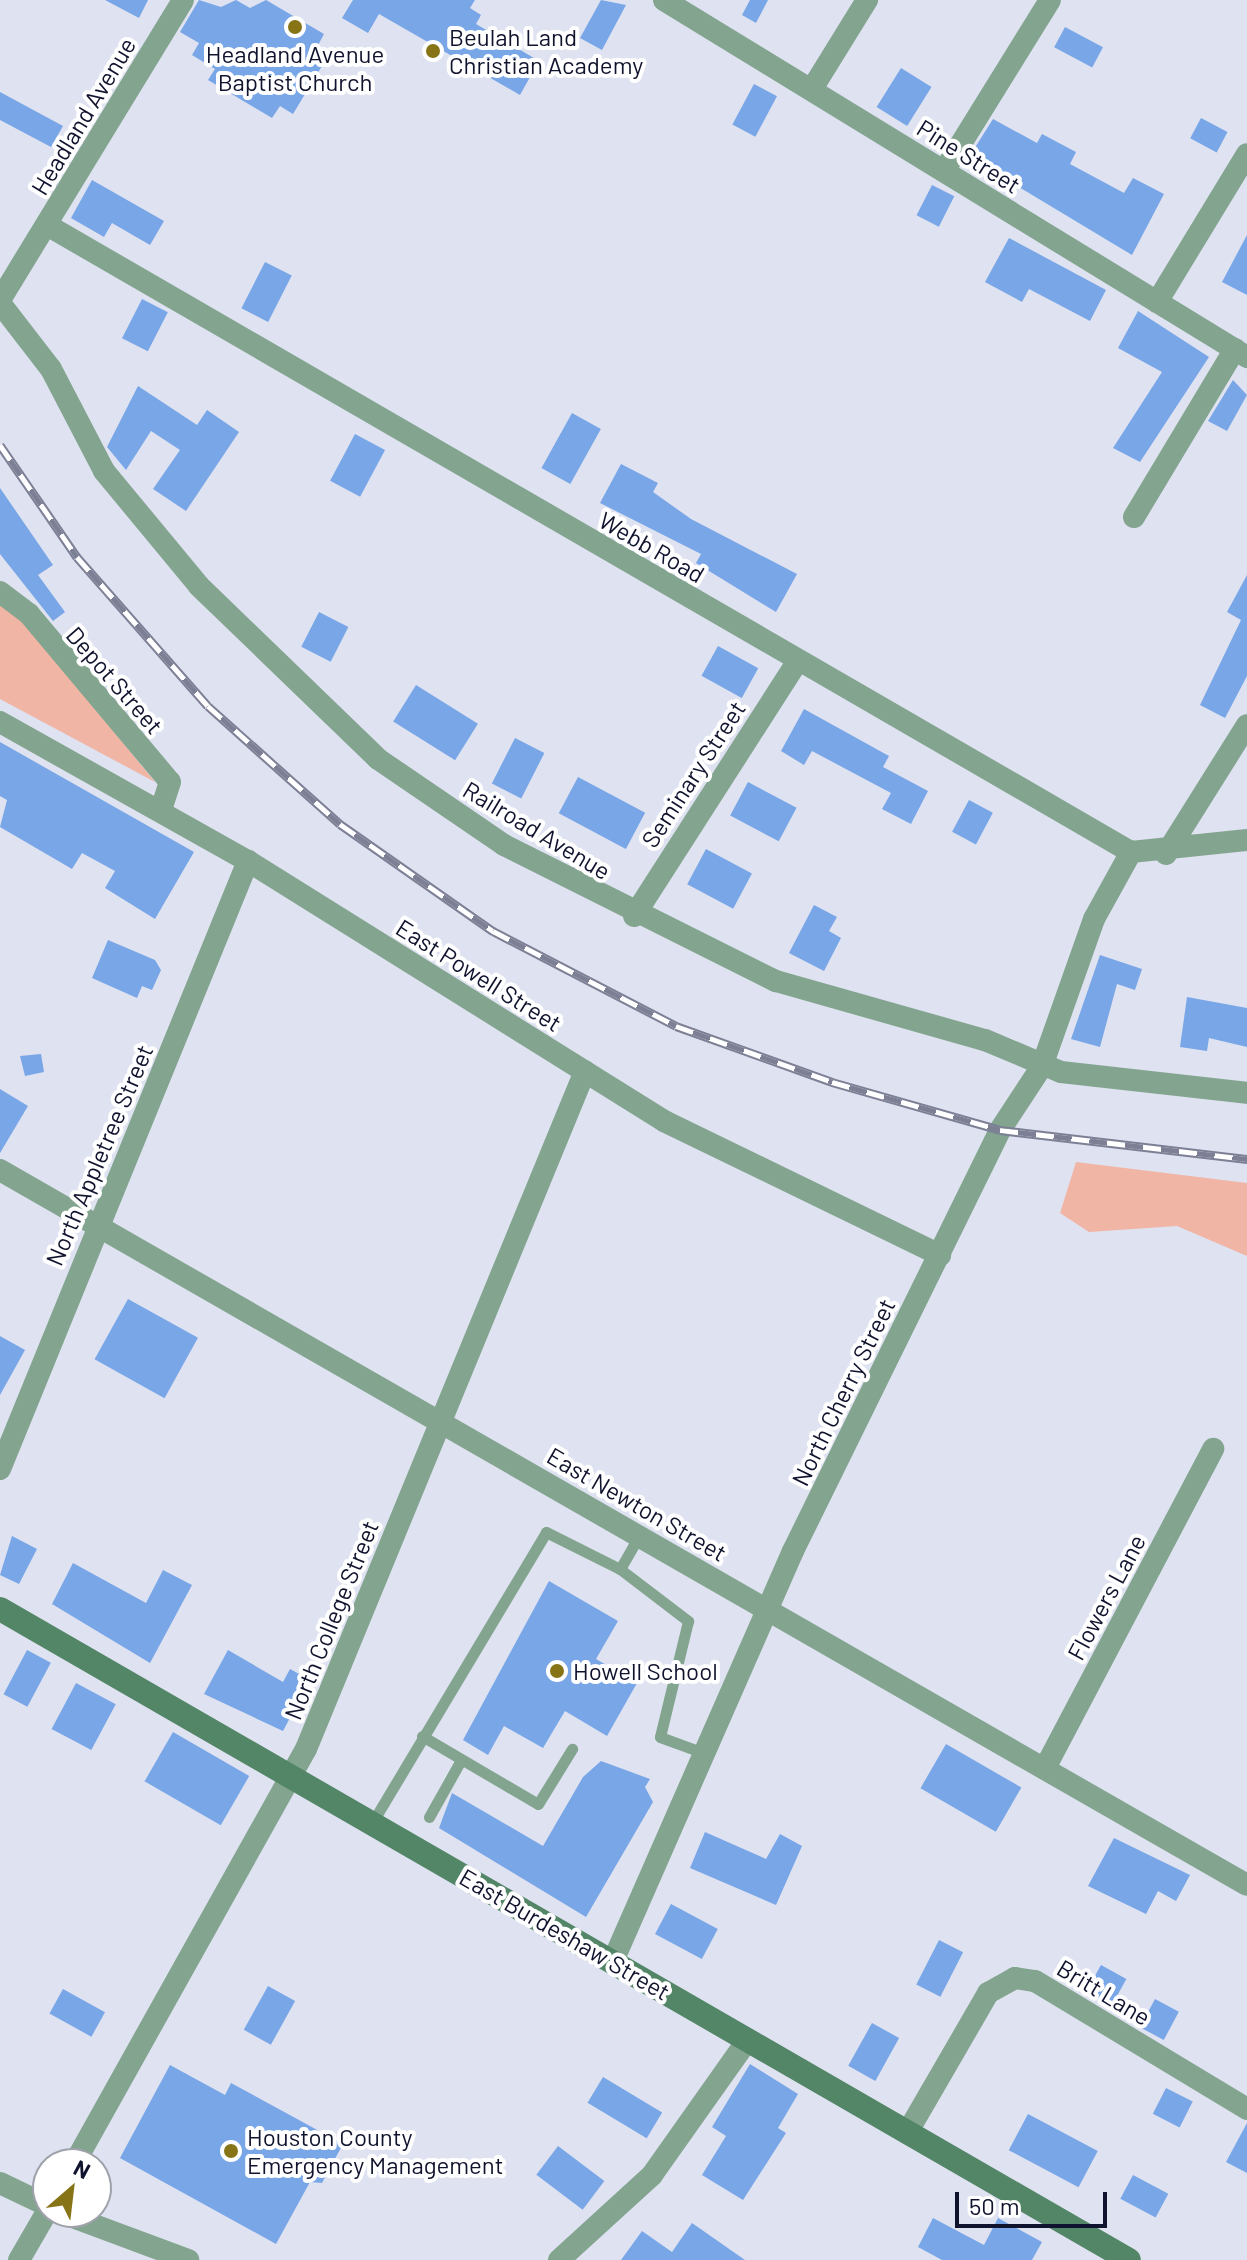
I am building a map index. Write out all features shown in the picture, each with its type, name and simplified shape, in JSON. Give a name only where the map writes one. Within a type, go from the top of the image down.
[{"type":"street","name":"Headland Avenue","points":[[0,302],[183,0]]},
{"type":"street","name":"Pine Street","points":[[664,0],[1241,353]]},
{"type":"street","points":[[812,89],[867,0]]},
{"type":"street","points":[[944,171],[1050,0]]},
{"type":"street","points":[[1157,302],[1247,154]]},
{"type":"street","name":"Webb Road","points":[[47,225],[797,662],[1131,852],[1166,854],[1247,840]]},
{"type":"street","name":"Railroad Avenue","points":[[0,302],[51,369],[104,471],[148,529],[283,670],[378,759],[434,798],[634,916],[776,981],[985,1040],[1042,1066],[1247,1093]]},
{"type":"street","points":[[1134,517],[1241,353]]},
{"type":"street","name":"Depot Street","points":[[0,592],[29,614],[170,782],[161,810]]},
{"type":"street","name":"Seminary Street","points":[[634,916],[797,662]]},
{"type":"street","name":"East Powell Street","points":[[0,722],[248,861],[704,1142],[940,1255]]},
{"type":"street","points":[[1166,854],[1247,725]]},
{"type":"street","name":"North Cherry Street","points":[[613,1961],[766,1608],[1000,1130],[1042,1066],[1094,919],[1131,852]]},
{"type":"street","name":"North Appletree Street","points":[[0,1469],[248,861]]},
{"type":"street","name":"North College Street","points":[[83,2148],[292,1778],[585,1071]]},
{"type":"street","name":"East Newton Street","points":[[0,1170],[1247,1885]]},
{"type":"street","name":"Flowers Lane","points":[[1045,1768],[1213,1449]]},
{"type":"street","name":"East Burdeshaw Street","points":[[0,1609],[613,1961],[1113,2256]]},
{"type":"street","name":"Britt Lane","points":[[907,2133],[988,1993],[1015,1978],[1035,1981],[1247,2109]]},
{"type":"street","points":[[559,2260],[652,2175],[747,2041]]},
{"type":"street","points":[[0,2183],[32,2200]]},
{"type":"street","points":[[19,2260],[37,2228]]},
{"type":"street","points":[[102,2228],[188,2260]]},
{"type":"lane","points":[[372,1823],[546,1532],[620,1569],[688,1621],[660,1737],[704,1753]]},
{"type":"lane","points":[[620,1569],[639,1536]]},
{"type":"lane","points":[[422,1736],[538,1804],[572,1749]]},
{"type":"lane","points":[[429,1817],[461,1760]]},
{"type":"shaded area","points":[[0,604],[24,622],[155,782],[0,699]]},
{"type":"shaded area","points":[[1076,1162],[1247,1183],[1247,1256],[1177,1226],[1089,1232],[1060,1213]]},
{"type":"building","points":[[105,0],[148,0],[139,18]]},
{"type":"building","points":[[199,0],[221,7],[236,0],[250,8],[266,0],[324,34],[316,49],[328,56],[293,114],[280,106],[272,118],[208,80],[215,69],[192,55],[199,43],[180,32]]},
{"type":"building","points":[[353,0],[475,0],[470,8],[481,15],[476,24],[539,61],[520,95],[379,14],[368,33],[342,18]]},
{"type":"building","points":[[601,0],[626,5],[602,50],[580,38]]},
{"type":"building","points":[[750,0],[768,0],[756,23],[742,15]]},
{"type":"building","points":[[1065,27],[1103,47],[1092,67],[1054,47]]},
{"type":"building","points":[[901,68],[932,87],[907,126],[877,107]]},
{"type":"building","points":[[754,84],[777,96],[755,137],[732,125]]},
{"type":"building","points":[[0,92],[63,126],[51,147],[0,120]]},
{"type":"building","points":[[1201,118],[1227,132],[1217,152],[1190,138]]},
{"type":"building","points":[[993,119],[1037,143],[1042,134],[1076,152],[1070,164],[1124,193],[1133,178],[1164,194],[1132,255],[969,157]]},
{"type":"building","points":[[92,180],[164,221],[150,245],[112,223],[104,237],[71,218]]},
{"type":"building","points":[[932,185],[954,196],[939,227],[917,215]]},
{"type":"building","points":[[1247,235],[1247,295],[1222,282]]},
{"type":"building","points":[[1009,238],[1106,290],[1090,321],[1029,289],[1022,302],[985,282]]},
{"type":"building","points":[[265,262],[292,276],[268,322],[241,308]]},
{"type":"building","points":[[142,299],[168,312],[148,351],[122,338]]},
{"type":"building","points":[[1138,311],[1209,357],[1140,462],[1113,448],[1162,372],[1118,348]]},
{"type":"building","points":[[1233,380],[1247,395],[1227,431],[1208,421]]},
{"type":"building","points":[[138,386],[197,425],[207,410],[239,432],[186,511],[153,489],[180,450],[151,431],[126,470],[107,447]]},
{"type":"building","points":[[572,413],[601,429],[570,484],[541,468]]},
{"type":"building","points":[[355,434],[385,450],[360,497],[330,481]]},
{"type":"building","points":[[621,464],[658,483],[653,492],[691,519],[797,574],[776,612],[696,563],[701,554],[600,503]]},
{"type":"building","points":[[0,488],[53,565],[38,575],[65,612],[53,621],[0,554]]},
{"type":"building","points":[[1247,575],[1247,676],[1225,718],[1200,705],[1241,620],[1227,612]]},
{"type":"building","points":[[319,612],[348,627],[331,662],[301,647]]},
{"type":"building","points":[[718,646],[758,668],[742,698],[702,676]]},
{"type":"building","points":[[416,685],[478,724],[455,760],[393,721]]},
{"type":"building","points":[[804,709],[889,756],[883,767],[928,791],[911,824],[882,809],[891,793],[812,751],[804,765],[781,751]]},
{"type":"building","points":[[515,738],[544,753],[521,798],[492,783]]},
{"type":"building","points":[[0,742],[194,852],[155,919],[105,888],[115,871],[82,853],[72,869],[0,827],[7,800],[0,796]]},
{"type":"building","points":[[578,777],[645,813],[626,849],[559,813]]},
{"type":"building","points":[[748,782],[797,808],[779,841],[730,816]]},
{"type":"building","points":[[969,800],[993,813],[976,844],[952,832]]},
{"type":"building","points":[[706,849],[752,873],[733,909],[687,884]]},
{"type":"building","points":[[814,905],[837,917],[829,931],[841,938],[824,971],[789,953]]},
{"type":"building","points":[[108,940],[155,960],[161,970],[152,990],[142,986],[137,998],[92,978]]},
{"type":"building","points":[[1100,955],[1142,969],[1135,990],[1117,984],[1100,1047],[1071,1039]]},
{"type":"building","points":[[1187,997],[1247,1008],[1247,1047],[1209,1038],[1207,1051],[1180,1047]]},
{"type":"building","points":[[41,1054],[44,1072],[25,1076],[20,1056]]},
{"type":"building","points":[[0,1089],[28,1106],[0,1153]]},
{"type":"building","points":[[128,1299],[198,1338],[165,1398],[95,1359]]},
{"type":"building","points":[[0,1336],[25,1350],[0,1395]]},
{"type":"building","points":[[12,1536],[37,1549],[19,1584],[0,1575]]},
{"type":"building","points":[[73,1563],[146,1603],[163,1570],[192,1585],[150,1663],[52,1604]]},
{"type":"building","name":"Howell School","points":[[549,1581],[618,1621],[596,1659],[637,1683],[607,1736],[565,1711],[543,1748],[504,1726],[488,1755],[463,1740]]},
{"type":"building","points":[[27,1650],[51,1663],[27,1707],[4,1694]]},
{"type":"building","points":[[228,1650],[283,1682],[290,1669],[310,1680],[283,1731],[204,1694]]},
{"type":"building","points":[[76,1683],[116,1704],[91,1750],[52,1729]]},
{"type":"building","points":[[173,1732],[249,1776],[221,1825],[144,1781]]},
{"type":"building","points":[[946,1744],[1021,1788],[996,1832],[920,1788]]},
{"type":"building","points":[[601,1761],[650,1779],[645,1787],[653,1802],[586,1917],[439,1828],[452,1793],[543,1846],[583,1777]]},
{"type":"building","points":[[705,1832],[766,1859],[780,1834],[802,1846],[776,1905],[690,1868]]},
{"type":"building","points":[[1114,1838],[1190,1875],[1176,1901],[1158,1891],[1146,1914],[1088,1886]]},
{"type":"building","points":[[671,1904],[718,1929],[702,1959],[655,1934]]},
{"type":"building","points":[[939,1940],[963,1952],[940,1997],[916,1985]]},
{"type":"building","points":[[1101,1965],[1126,1979],[1112,2005],[1086,1991]]},
{"type":"building","points":[[268,1986],[295,2001],[271,2045],[244,2030]]},
{"type":"building","points":[[63,1989],[105,2012],[91,2037],[49,2013]]},
{"type":"building","points":[[1155,1999],[1179,2012],[1164,2040],[1140,2027]]},
{"type":"building","points":[[872,2023],[899,2038],[875,2081],[848,2066]]},
{"type":"building","points":[[750,2064],[798,2094],[778,2128],[786,2133],[743,2200],[702,2175],[726,2136],[712,2127]]},
{"type":"building","name":"Houston County Emergency Management","points":[[170,2065],[225,2095],[231,2083],[343,2144],[322,2183],[310,2182],[276,2244],[120,2158]]},
{"type":"building","points":[[603,2077],[662,2113],[647,2138],[588,2103]]},
{"type":"building","points":[[1166,2088],[1193,2102],[1180,2127],[1153,2114]]},
{"type":"building","points":[[1028,2114],[1098,2151],[1079,2187],[1009,2150]]},
{"type":"building","points":[[1247,2123],[1247,2173],[1226,2162]]},
{"type":"building","points":[[558,2146],[604,2181],[583,2210],[536,2175]]},
{"type":"building","points":[[1133,2175],[1168,2194],[1156,2218],[1120,2199]]},
{"type":"building","points":[[933,2218],[984,2245],[998,2218],[1042,2242],[1032,2260],[942,2260],[918,2247]]},
{"type":"building","points":[[692,2223],[745,2260],[621,2260],[642,2231],[672,2252]]},
{"type":"railway","points":[[0,445],[77,557],[208,706],[340,824],[493,931],[676,1026],[832,1082],[1000,1130],[1247,1159]]},
{"type":"place","name":"Headland Avenue Baptist Church","points":[[295,27]]},
{"type":"place","name":"Beulah Land Christian Academy","points":[[433,51]]},
{"type":"place","name":"Howell School","points":[[557,1671]]},
{"type":"place","name":"Houston County Emergency Management","points":[[231,2151]]}]
